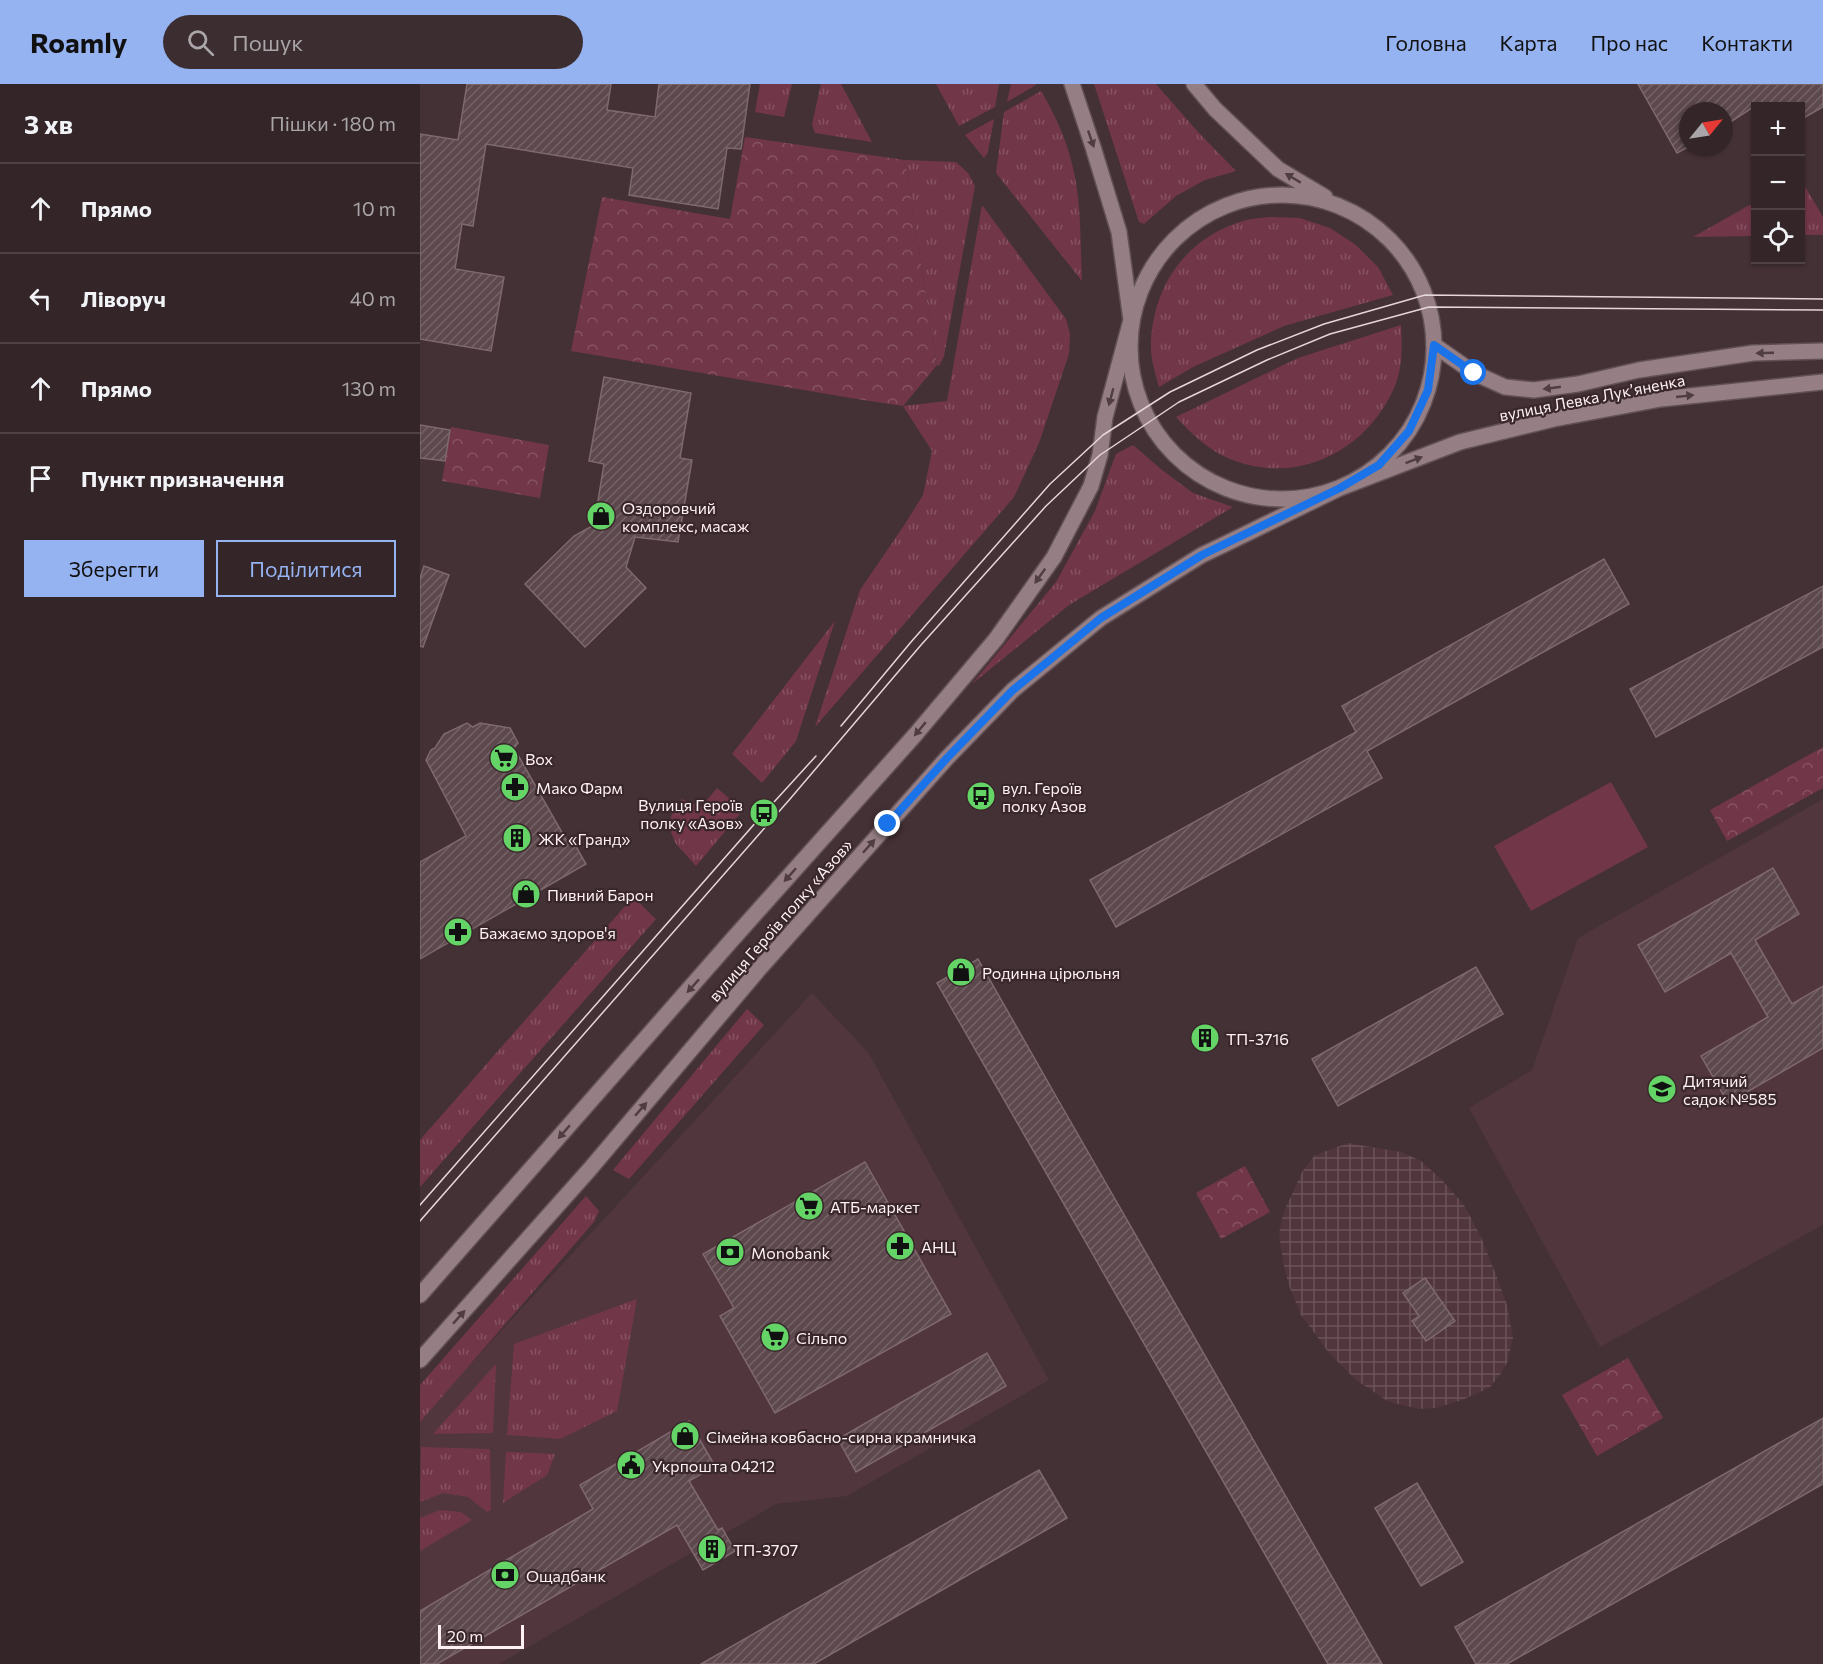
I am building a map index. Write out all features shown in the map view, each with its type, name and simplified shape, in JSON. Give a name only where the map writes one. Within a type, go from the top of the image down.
[{"type":"main road","points":[[1072,84],[1094,147],[1119,232],[1131,320],[1130,365],[1142,410],[1149,422],[1176,457],[1212,483],[1253,497],[1298,499],[1340,488],[1379,465],[1409,431],[1428,390],[1434,345],[1429,307],[1425,295],[1406,259],[1378,229],[1278,169],[1215,109],[1194,84]]},
{"type":"main road","points":[[1131,320],[1146,276],[1173,239],[1210,212],[1253,197],[1299,195],[1344,208]]},
{"type":"main road","name":"вулиця Героїв полку «Азов»","points":[[420,1295],[915,735],[996,639],[1054,557],[1091,486],[1100,455],[1105,417],[1131,320]]},
{"type":"main road","name":"вулиця Левка Лукʼяненка","points":[[1434,345],[1474,373],[1505,387],[1534,390],[1578,384],[1639,370],[1753,353],[1823,351]]},
{"type":"main road","name":"вулиця Левка Лукʼяненка","points":[[1340,488],[1460,442],[1554,419],[1661,399],[1823,382]]},
{"type":"main road","name":"вулиця Героїв полку «Азов»","points":[[420,1360],[590,1169],[760,968],[947,758],[1013,690],[1101,618],[1202,555],[1340,488]]},
{"type":"shaded area","name":"Дитячий садок №585","points":[[1823,799],[1823,1225],[1600,1347],[1469,1108],[1532,1070],[1578,938]]},
{"type":"shaded area","points":[[812,993],[868,1052],[1049,1380],[847,1496],[776,1504],[499,1664],[420,1664],[420,1419]]},
{"type":"shaded area","points":[[1348,1143],[1401,1152],[1421,1161],[1464,1205],[1481,1237],[1496,1275],[1507,1305],[1513,1337],[1508,1361],[1489,1388],[1436,1408],[1419,1409],[1389,1402],[1356,1380],[1329,1353],[1301,1315],[1289,1286],[1283,1262],[1279,1234],[1283,1214],[1302,1172],[1315,1155]]},
{"type":"green space","points":[[760,84],[792,84],[784,117],[755,112]]},
{"type":"green space","points":[[821,84],[841,84],[872,142],[815,133],[812,124]]},
{"type":"green space","points":[[936,84],[999,84],[995,107],[959,126]]},
{"type":"green space","points":[[1011,84],[1036,84],[1036,85],[1007,102]]},
{"type":"green space","points":[[1094,84],[1156,84],[1236,171],[1205,180],[1176,196],[1144,224],[1139,222]]},
{"type":"green space","points":[[1041,91],[1062,133],[1075,175],[1080,220],[1082,281],[996,173],[1004,112]]},
{"type":"green space","points":[[994,119],[988,152],[984,158],[965,135]]},
{"type":"green space","points":[[745,137],[905,160],[937,365],[903,406],[571,351],[602,197],[730,219]]},
{"type":"green space","points":[[905,160],[956,162],[968,173],[975,186],[944,356],[939,366],[937,365]]},
{"type":"green space","points":[[1805,186],[1823,217],[1823,235],[1805,235]]},
{"type":"green space","points":[[1751,204],[1751,236],[1693,237]]},
{"type":"green space","points":[[982,205],[1066,319],[1070,334],[1069,354],[1039,443],[1014,497],[815,727],[860,590],[923,495],[932,451],[903,406],[947,401]]},
{"type":"green space","points":[[1269,217],[1300,218],[1330,228],[1356,245],[1378,267],[1393,295],[1284,326],[1193,367],[1159,387],[1151,351],[1152,330],[1156,309],[1173,272],[1200,243],[1217,232],[1237,223]]},
{"type":"green space","points":[[1401,325],[1402,349],[1399,373],[1382,411],[1366,430],[1347,446],[1326,458],[1304,465],[1280,468],[1255,466],[1230,459],[1215,451],[1176,417],[1298,358]]},
{"type":"green space","points":[[451,427],[549,445],[540,498],[442,481]]},
{"type":"green space","points":[[1133,445],[1193,493],[1233,507],[1069,605],[972,684],[1056,582],[1095,511],[1116,454]]},
{"type":"green space","points":[[835,621],[796,741],[762,783],[732,754]]},
{"type":"green space","points":[[1823,747],[1823,788],[1727,841],[1710,810]]},
{"type":"green space","points":[[1611,782],[1648,847],[1531,911],[1494,846]]},
{"type":"green space","points":[[717,788],[743,810],[696,866],[676,844],[668,825],[673,811],[682,799],[701,807]]},
{"type":"green space","points":[[633,897],[656,919],[420,1187],[420,1140]]},
{"type":"green space","points":[[747,1009],[764,1025],[629,1179],[613,1170]]},
{"type":"green space","points":[[1245,1166],[1270,1212],[1221,1239],[1196,1193]]},
{"type":"green space","points":[[586,1196],[599,1211],[594,1222],[420,1422],[420,1385]]},
{"type":"green space","points":[[637,1299],[617,1411],[560,1439],[507,1435],[514,1344]]},
{"type":"green space","points":[[1628,1358],[1663,1418],[1597,1456],[1562,1395]]},
{"type":"green space","points":[[496,1364],[493,1433],[433,1434]]},
{"type":"green space","points":[[421,1447],[490,1449],[491,1510],[487,1512],[468,1497],[443,1493],[420,1502]]},
{"type":"green space","points":[[506,1452],[555,1454],[547,1475],[503,1503]]},
{"type":"green space","points":[[440,1510],[461,1512],[472,1520],[420,1551],[420,1518]]},
{"type":"building","points":[[467,84],[611,84],[607,110],[655,117],[659,84],[750,84],[741,149],[727,148],[718,209],[629,195],[633,168],[486,144],[473,226],[462,224],[455,269],[504,277],[491,351],[420,339],[420,134],[458,140]]},
{"type":"building","points":[[1638,84],[1823,84],[1823,107],[1805,117],[1805,102],[1751,102],[1751,109],[1733,120],[1733,102],[1679,102],[1679,152],[1677,153]]},
{"type":"building","points":[[604,377],[691,393],[680,458],[692,460],[678,542],[635,537],[626,567],[646,588],[585,647],[525,584],[574,536],[594,525],[604,464],[589,461]]},
{"type":"building","points":[[420,425],[450,430],[445,461],[420,458]]},
{"type":"building","points":[[1604,559],[1629,604],[1367,751],[1382,778],[1116,927],[1090,880],[1356,732],[1342,706]]},
{"type":"building","points":[[424,566],[449,575],[423,647],[420,646],[420,578]]},
{"type":"building","points":[[1823,586],[1823,647],[1656,737],[1630,689]]},
{"type":"building","name":"ЖК «Гранд»","points":[[467,723],[473,727],[480,723],[510,728],[518,743],[514,748],[568,843],[575,845],[586,864],[420,959],[420,862],[466,836],[426,760],[444,734]]},
{"type":"building","points":[[1773,868],[1799,914],[1755,940],[1792,1004],[1823,986],[1823,1048],[1728,1103],[1701,1056],[1768,1017],[1731,953],[1665,992],[1638,945]]},
{"type":"building","points":[[978,959],[1382,1664],[1328,1664],[937,983]]},
{"type":"building","points":[[1476,967],[1503,1014],[1338,1106],[1312,1059]]},
{"type":"building","points":[[865,1162],[951,1314],[775,1413],[720,1316],[734,1308],[703,1254]]},
{"type":"building","points":[[1425,1278],[1455,1321],[1426,1341],[1412,1321],[1419,1316],[1403,1293]]},
{"type":"building","points":[[987,1353],[1006,1386],[856,1472],[838,1439]]},
{"type":"building","points":[[1823,1418],[1823,1484],[1507,1664],[1476,1664],[1455,1627]]},
{"type":"building","points":[[689,1421],[715,1466],[689,1481],[718,1530],[722,1528],[735,1551],[703,1570],[677,1525],[437,1664],[420,1664],[420,1611],[593,1509],[580,1485]]},
{"type":"building","points":[[1039,1470],[1067,1518],[814,1664],[701,1664]]},
{"type":"building","points":[[1417,1483],[1463,1562],[1421,1586],[1375,1508]]},
{"type":"tram line","points":[[841,726],[911,642],[1050,484],[1103,435],[1170,392],[1257,350],[1324,324],[1425,295],[1823,299]]},
{"type":"tram line","points":[[420,1221],[790,799],[921,645],[1046,506],[1100,455],[1179,402],[1267,360],[1330,334],[1429,307],[1823,310]]},
{"type":"tram line","points":[[420,1205],[816,756]]},
{"type":"place","name":"Оздоровчий комплекс, масаж","points":[[601,516]]},
{"type":"place","name":"Box","points":[[504,758]]},
{"type":"place","name":"Мако Фарм","points":[[515,787]]},
{"type":"place","name":"вул. Героїв полку Азов","points":[[981,796]]},
{"type":"place","name":"Вулиця Героїв полку «Азов»","points":[[764,813]]},
{"type":"place","name":"ЖК «Гранд»","points":[[517,838]]},
{"type":"place","name":"Пивний Барон","points":[[526,894]]},
{"type":"place","name":"Бажаємо здоров'я","points":[[458,932]]},
{"type":"place","name":"Родинна цірюльня","points":[[961,972]]},
{"type":"place","name":"ТП-3716","points":[[1205,1038]]},
{"type":"place","name":"Дитячий садок №585","points":[[1662,1089]]},
{"type":"place","name":"АТБ-маркет","points":[[809,1206]]},
{"type":"place","name":"АНЦ","points":[[900,1246]]},
{"type":"place","name":"Monobank","points":[[730,1252]]},
{"type":"place","name":"Сільпо","points":[[775,1337]]},
{"type":"place","name":"Сімейна ковбасно-сирна крамничка","points":[[685,1436]]},
{"type":"place","name":"Укрпошта 04212","points":[[631,1465]]},
{"type":"place","name":"ТП-3707","points":[[712,1549]]},
{"type":"place","name":"Ощадбанк","points":[[505,1575]]},
{"type":"route","points":[[888,824],[947,758],[1013,690],[1101,618],[1202,555],[1340,488],[1379,465],[1409,431],[1428,390],[1434,345],[1474,373]]}]
